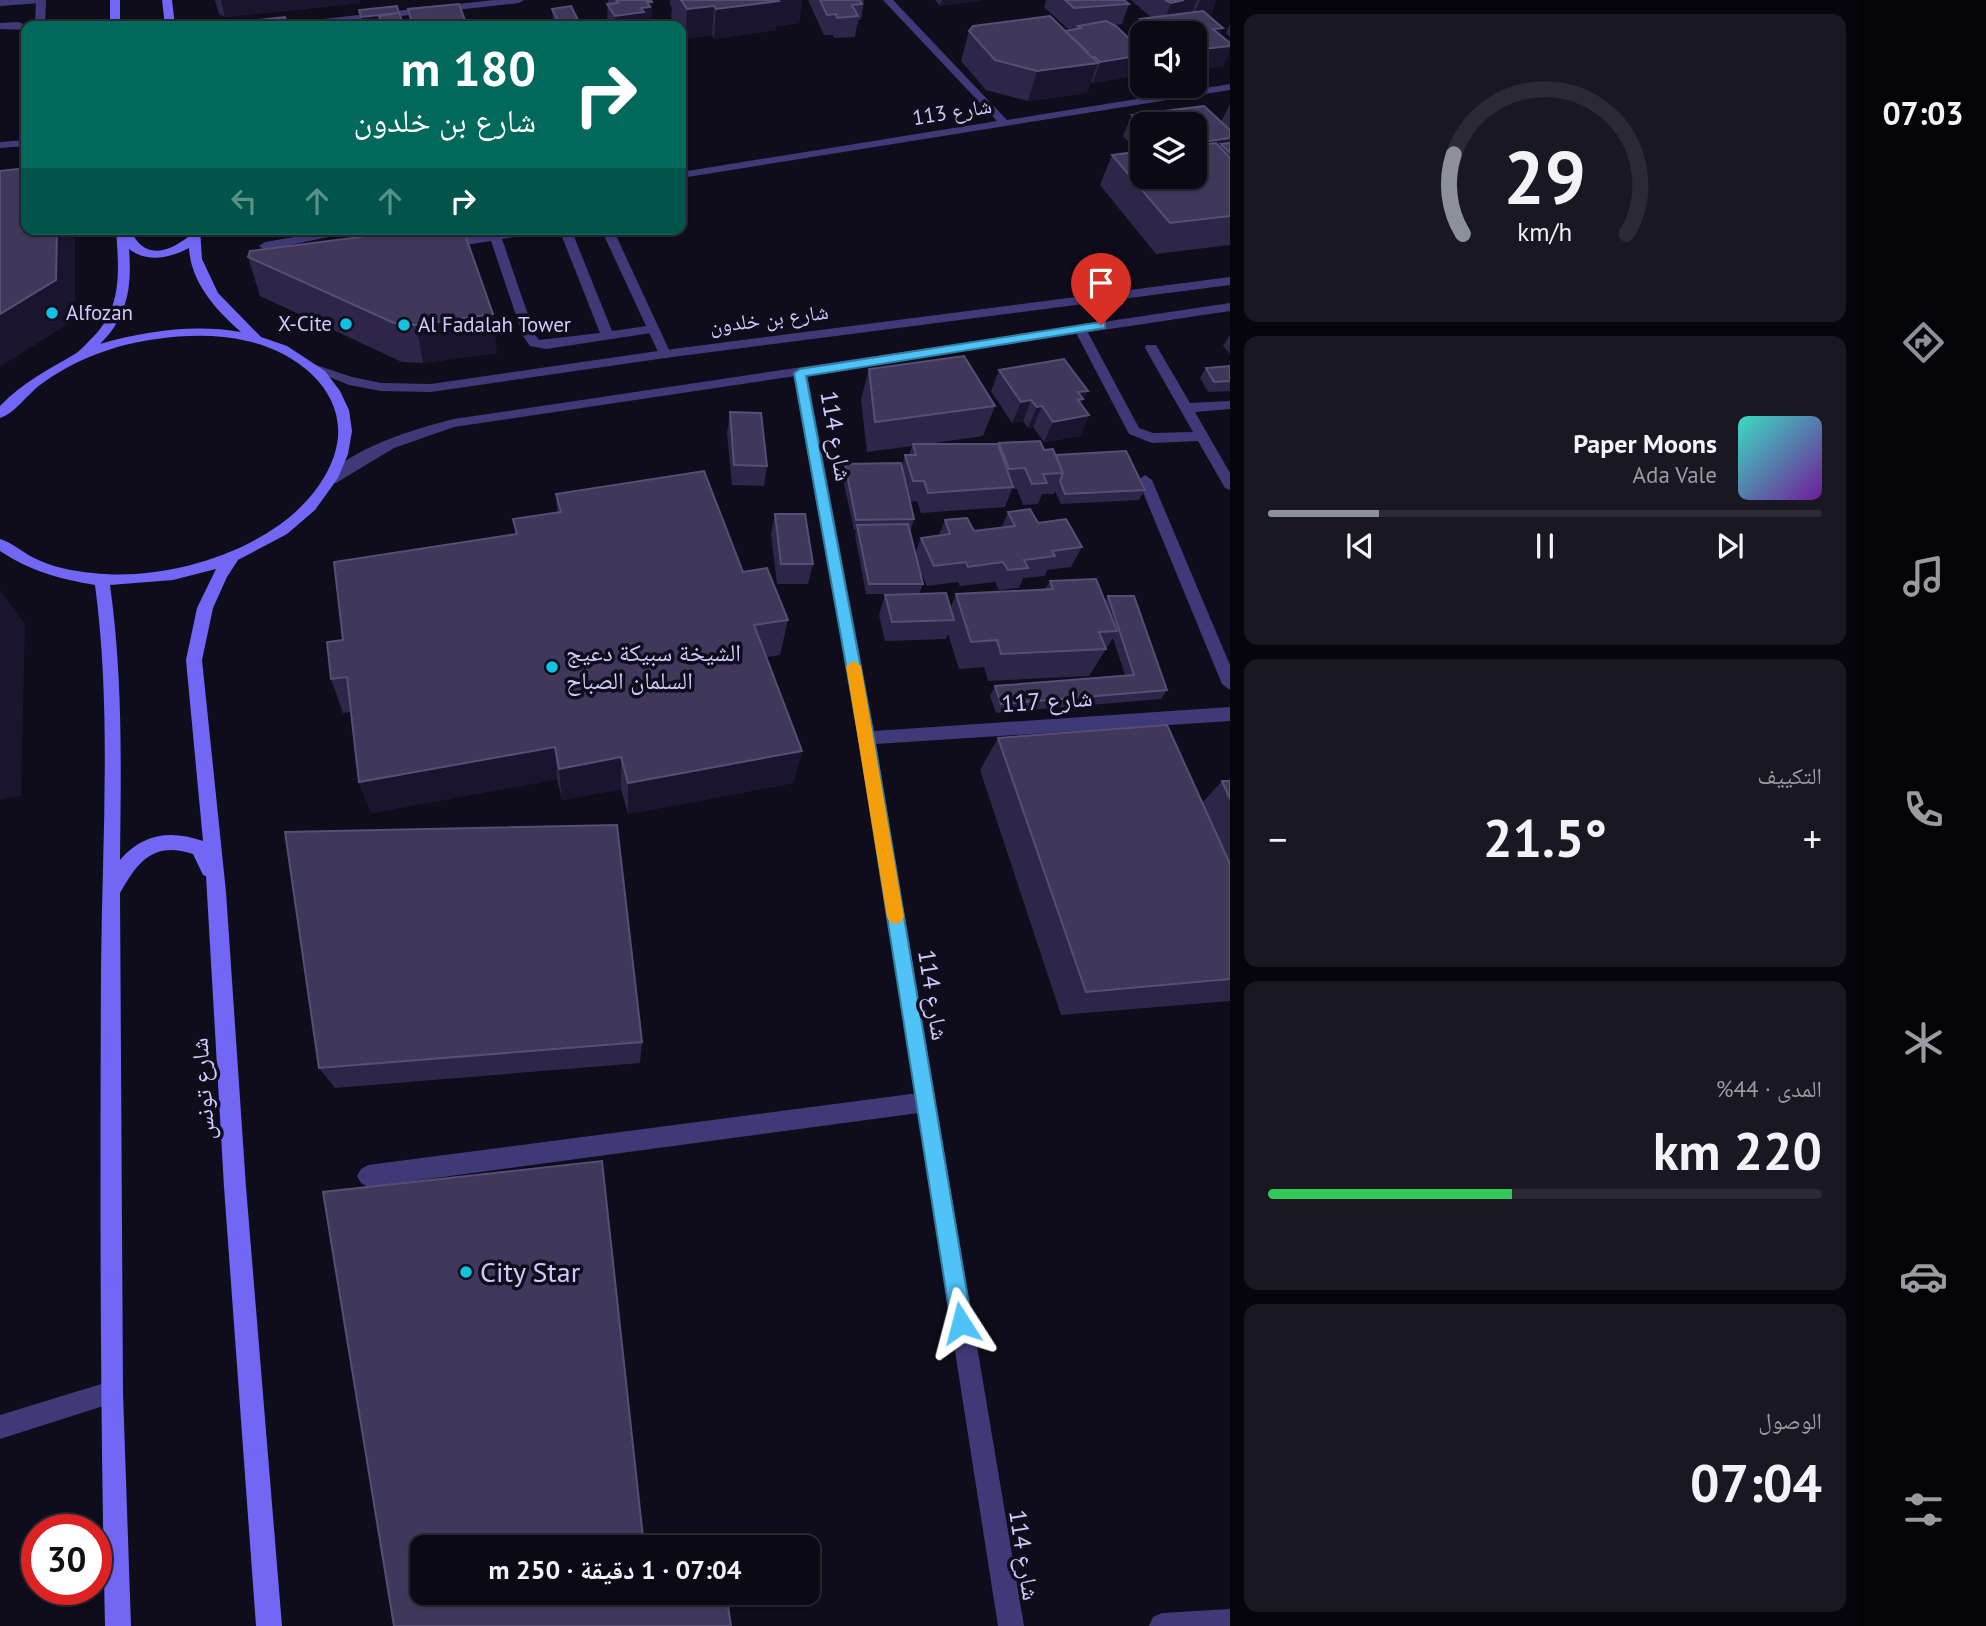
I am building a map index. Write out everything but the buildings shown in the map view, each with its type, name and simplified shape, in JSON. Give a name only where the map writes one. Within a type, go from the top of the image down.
[{"type":"main road","points":[[167,0],[169,21]]},
{"type":"main road","points":[[113,1],[115,21]]},
{"type":"main road","points":[[78,358],[105,333],[123,302],[123,235]]},
{"type":"main road","points":[[126,235],[132,246],[148,253],[163,254],[180,249],[193,235]]},
{"type":"main road","points":[[194,235],[197,264],[206,283],[228,313],[259,340]]},
{"type":"main road","points":[[0,414],[24,390],[78,358],[108,347],[170,334],[231,334],[259,340],[291,352],[316,369],[332,387],[342,407],[346,430],[342,454],[331,480],[312,504],[290,524],[263,542],[232,557],[169,576],[103,580],[50,570],[27,562],[0,544]]},
{"type":"main road","name":"شارع تونس","points":[[232,557],[205,608],[194,660],[217,892],[235,1187],[269,1626]]},
{"type":"main road","points":[[103,580],[114,702],[111,891],[111,1393],[118,1626]]},
{"type":"main road","points":[[111,891],[125,864],[142,850],[163,841],[182,841],[200,848],[217,892]]},
{"type":"street","points":[[0,3],[40,0],[40,21]]},
{"type":"street","points":[[332,21],[519,0]]},
{"type":"street","points":[[888,0],[1004,123]]},
{"type":"street","points":[[0,26],[21,26]]},
{"type":"street","name":"شارع 113","points":[[686,174],[1230,87]]},
{"type":"street","points":[[0,145],[21,143]]},
{"type":"street","points":[[268,263],[265,246],[328,235]]},
{"type":"street","points":[[429,246],[503,235]]},
{"type":"street","points":[[567,235],[607,335]]},
{"type":"street","points":[[610,235],[665,354]]},
{"type":"street","points":[[495,236],[529,336],[535,343],[546,345],[654,329]]},
{"type":"street","name":"شارع بن خلدون","points":[[316,369],[364,384],[414,389],[1230,281]]},
{"type":"street","points":[[331,480],[348,466],[388,444],[454,423],[1230,307]]},
{"type":"street","points":[[1080,329],[1134,431],[1152,438],[1202,436]]},
{"type":"street","points":[[1151,348],[1230,485]]},
{"type":"street","name":"شارع 114","points":[[800,373],[867,738],[1010,1626]]},
{"type":"street","points":[[1186,408],[1230,405]]},
{"type":"street","points":[[1145,480],[1230,684]]},
{"type":"street","name":"شارع 117","points":[[867,738],[1230,714]]},
{"type":"street","points":[[368,1176],[926,1102]]},
{"type":"street","points":[[0,1427],[111,1393]]},
{"type":"street","points":[[1162,1626],[1230,1622]]},
{"type":"slow traffic","points":[[854,666],[895,917]]},
{"type":"place","name":"Alfozan","points":[[52,313]]},
{"type":"place","name":"X-Cite","points":[[346,324]]},
{"type":"place","name":"Al Fadalah Tower","points":[[404,325]]},
{"type":"place","name":"الشيخة سبيكة دعيج السلمان الصباح","points":[[552,667]]},
{"type":"place","name":"City Star","points":[[466,1272]]},
{"type":"route","points":[[961,1323],[867,738],[800,373],[1101,325]]}]
